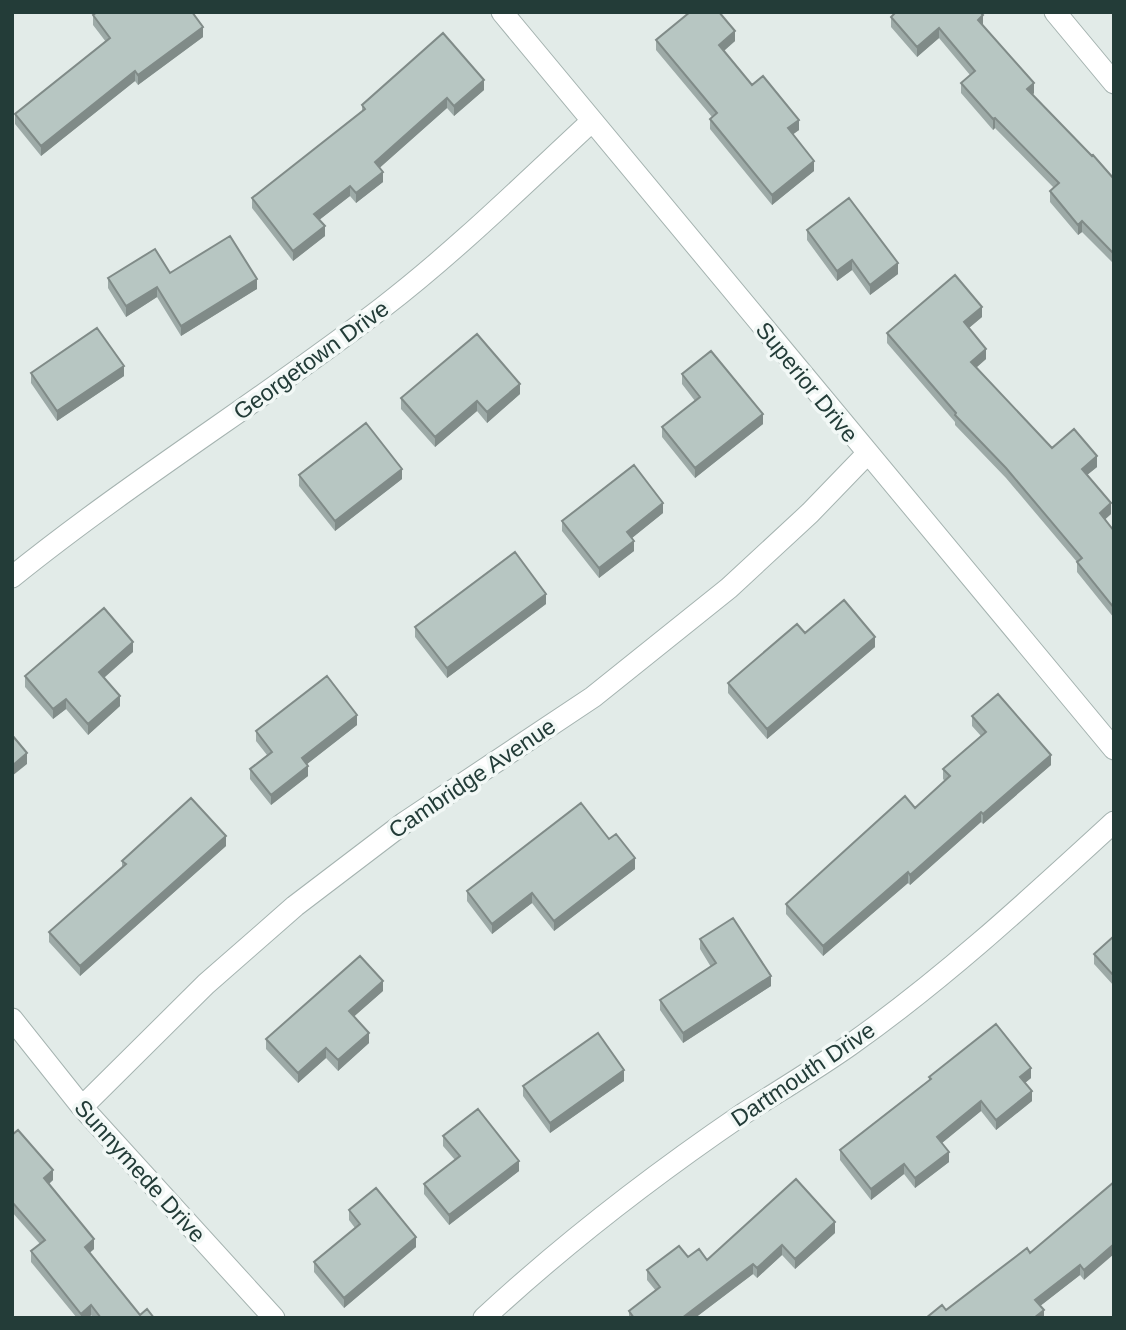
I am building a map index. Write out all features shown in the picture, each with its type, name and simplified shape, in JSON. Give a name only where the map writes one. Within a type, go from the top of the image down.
[{"type":"street","name":"Superior Drive","points":[[502,12],[1114,750]]},
{"type":"street","points":[[1055,12],[1114,83]]},
{"type":"street","name":"Georgetown Drive","points":[[12,577],[122,492],[281,384],[384,307],[455,248],[592,121]]},
{"type":"street","name":"Cambridge Avenue","points":[[82,1107],[206,984],[295,906],[404,823],[574,709],[614,679],[729,588],[810,513],[867,454]]},
{"type":"street","name":"Dartmouth Drive","points":[[484,1318],[581,1234],[638,1189],[743,1114],[850,1045],[950,969],[1008,920],[1114,822]]},
{"type":"street","name":"Sunnymede Drive","points":[[12,1018],[82,1107],[274,1318]]},
{"type":"building","points":[[97,12],[192,12],[203,27],[138,75],[135,71],[41,146],[15,114],[110,38],[93,15]]},
{"type":"building","points":[[690,12],[719,12],[735,31],[719,45],[752,85],[763,76],[799,120],[788,128],[814,161],[772,195],[710,119],[717,113],[656,40]]},
{"type":"building","points":[[896,12],[980,12],[983,15],[978,20],[1034,83],[1027,89],[1114,179],[1114,254],[1082,221],[1078,225],[1050,191],[1059,183],[995,118],[993,119],[961,83],[975,71],[939,28],[917,47],[891,17]]},
{"type":"building","points":[[443,33],[484,80],[454,106],[447,98],[375,162],[383,172],[356,193],[350,186],[314,214],[325,226],[293,251],[252,198],[365,109],[362,105]]},
{"type":"building","points":[[849,198],[898,263],[870,285],[852,260],[837,271],[807,230]]},
{"type":"building","points":[[230,236],[257,279],[181,326],[157,287],[126,306],[108,278],[155,249],[170,273]]},
{"type":"building","points":[[955,275],[982,307],[964,322],[986,349],[971,362],[1052,448],[1074,429],[1097,456],[1082,469],[1111,503],[1100,513],[1114,531],[1114,608],[1077,562],[1082,558],[1006,468],[955,415],[887,333]]},
{"type":"building","points":[[97,328],[124,366],[57,411],[31,373]]},
{"type":"building","points":[[477,334],[520,384],[487,412],[477,401],[435,437],[401,398]]},
{"type":"building","points":[[711,351],[763,414],[695,468],[662,427],[700,397],[682,374]]},
{"type":"building","points":[[366,423],[402,469],[335,521],[299,475]]},
{"type":"building","points":[[634,465],[663,503],[627,532],[634,541],[599,568],[562,521]]},
{"type":"building","points":[[515,552],[546,594],[447,668],[415,627]]},
{"type":"building","points":[[844,600],[875,637],[767,729],[728,683],[797,624],[805,633]]},
{"type":"building","points":[[104,608],[133,642],[99,672],[120,696],[88,724],[66,699],[53,709],[25,676]]},
{"type":"building","points":[[327,676],[357,715],[302,758],[308,766],[271,795],[250,769],[272,752],[256,731]]},
{"type":"building","points":[[998,694],[1051,755],[910,875],[908,872],[823,946],[786,904],[905,796],[915,808],[950,776],[943,769],[986,732],[972,716]]},
{"type":"building","points":[[12,735],[27,753],[12,766]]},
{"type":"building","points":[[191,798],[226,836],[80,966],[49,932],[126,864],[122,861]]},
{"type":"building","points":[[581,803],[609,839],[616,834],[635,858],[554,921],[532,893],[492,924],[467,891]]},
{"type":"building","points":[[733,918],[771,976],[683,1033],[660,1000],[716,963],[700,939]]},
{"type":"building","points":[[1114,936],[1114,976],[1094,954]]},
{"type":"building","points":[[360,956],[383,981],[349,1011],[369,1033],[338,1060],[326,1048],[298,1073],[266,1039]]},
{"type":"building","points":[[996,1024],[1031,1068],[1020,1077],[1032,1091],[996,1120],[981,1101],[937,1137],[949,1152],[915,1178],[904,1164],[871,1189],[840,1150]]},
{"type":"building","points":[[598,1033],[624,1070],[550,1123],[523,1086]]},
{"type":"building","points":[[478,1109],[519,1161],[449,1215],[424,1184],[460,1156],[443,1136]]},
{"type":"building","points":[[18,1130],[53,1170],[44,1178],[94,1239],[85,1247],[140,1315],[147,1309],[154,1318],[101,1318],[91,1305],[81,1314],[31,1251],[45,1240],[12,1202],[12,1135]]},
{"type":"building","points":[[796,1179],[835,1222],[795,1259],[782,1245],[757,1268],[753,1264],[682,1318],[634,1318],[629,1311],[660,1287],[647,1270],[679,1246],[688,1257],[699,1249],[707,1260]]},
{"type":"building","points":[[1114,1182],[1114,1244],[1084,1270],[1080,1265],[1035,1300],[1044,1310],[1034,1318],[926,1318],[942,1305],[946,1310],[1027,1248],[1030,1253]]},
{"type":"building","points":[[376,1188],[416,1237],[344,1298],[314,1262],[360,1224],[349,1210]]}]
